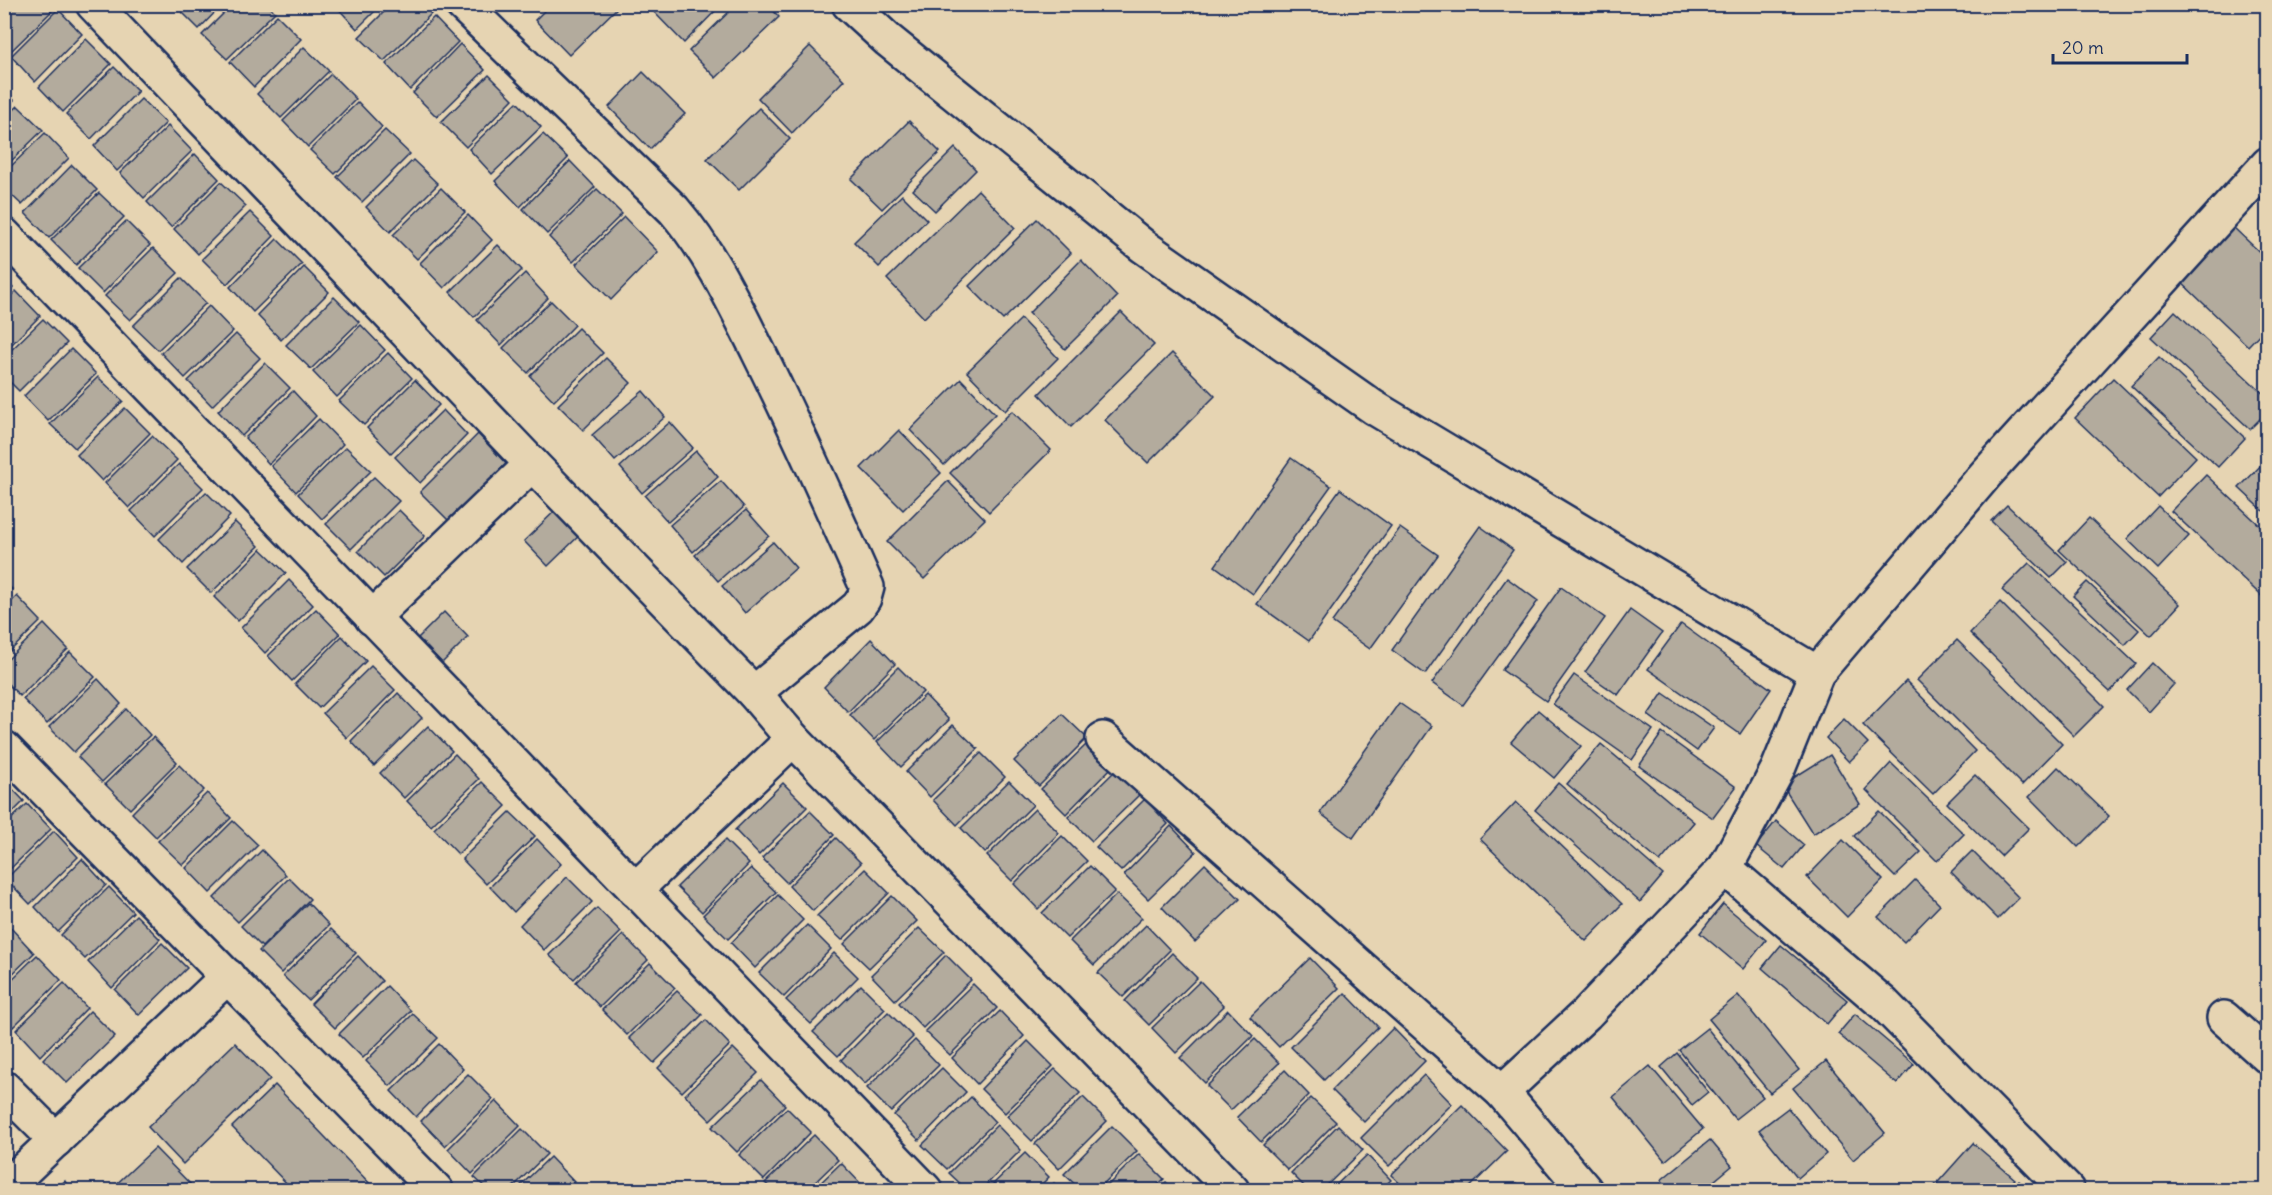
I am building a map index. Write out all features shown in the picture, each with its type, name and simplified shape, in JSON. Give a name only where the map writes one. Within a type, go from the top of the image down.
[{"type":"street","points":[[93,4],[754,693],[793,739],[1232,1191]]},
{"type":"street","points":[[462,4],[674,210],[694,233],[713,262],[794,424],[867,587],[858,607],[754,693]]},
{"type":"street","points":[[849,4],[888,40],[1143,246],[1373,407],[1817,673]]},
{"type":"street","points":[[1502,1092],[1586,1014],[1725,868],[1778,769],[1817,673],[1986,474],[2268,164]]},
{"type":"street","points":[[4,235],[925,1191]]},
{"type":"street","points":[[372,618],[532,464]]},
{"type":"street","points":[[635,890],[793,739]]},
{"type":"street","points":[[1103,739],[1502,1092],[1585,1191]]},
{"type":"street","points":[[4,748],[436,1191]]},
{"type":"street","points":[[1725,868],[1884,1004],[2067,1191]]},
{"type":"street","points":[[4,1189],[228,976]]},
{"type":"street","points":[[2224,1018],[2268,1057]]},
{"type":"street","points":[[4,1088],[56,1140]]},
{"type":"building","points":[[8,4],[53,4],[56,7],[8,54],[4,51],[4,8]]},
{"type":"building","points":[[174,4],[223,4],[199,29]]},
{"type":"building","points":[[233,4],[267,4],[275,12],[227,59],[202,35]]},
{"type":"building","points":[[334,4],[382,4],[357,29]]},
{"type":"building","points":[[392,4],[422,4],[431,14],[384,61],[359,37]]},
{"type":"building","points":[[551,4],[621,4],[569,55],[535,20]]},
{"type":"building","points":[[659,4],[722,4],[684,43],[653,11]]},
{"type":"building","points":[[737,4],[767,4],[779,17],[716,78],[689,51]]},
{"type":"building","points":[[58,9],[82,34],[35,82],[11,56]]},
{"type":"building","points":[[277,15],[301,39],[254,87],[230,62]]},
{"type":"building","points":[[434,17],[458,42],[410,90],[386,64]]},
{"type":"building","points":[[86,39],[111,64],[63,112],[39,87]]},
{"type":"building","points":[[460,44],[485,70],[437,117],[413,93]]},
{"type":"building","points":[[810,46],[844,80],[792,133],[758,98]]},
{"type":"building","points":[[304,47],[329,71],[281,118],[257,94]]},
{"type":"building","points":[[114,67],[138,91],[91,139],[66,114]]},
{"type":"building","points":[[643,72],[685,114],[650,149],[609,107]]},
{"type":"building","points":[[331,74],[356,99],[308,147],[283,121]]},
{"type":"building","points":[[489,75],[513,99],[466,147],[441,122]]},
{"type":"building","points":[[4,91],[14,100],[4,110]]},
{"type":"building","points":[[141,99],[166,123],[117,171],[94,146]]},
{"type":"building","points":[[358,102],[382,127],[335,174],[310,150]]},
{"type":"building","points":[[517,102],[541,127],[492,174],[469,149]]},
{"type":"building","points":[[18,106],[43,130],[4,168],[4,119]]},
{"type":"building","points":[[759,108],[790,139],[739,190],[707,159]]},
{"type":"building","points":[[909,121],[940,152],[882,209],[851,179]]},
{"type":"building","points":[[168,126],[192,151],[144,198],[120,173]]},
{"type":"building","points":[[385,130],[410,154],[362,202],[337,177]]},
{"type":"building","points":[[45,133],[69,158],[22,205],[4,188],[4,173]]},
{"type":"building","points":[[543,134],[568,158],[520,207],[495,181]]},
{"type":"building","points":[[955,148],[976,170],[935,211],[913,190]]},
{"type":"building","points":[[195,154],[219,179],[171,227],[147,202]]},
{"type":"building","points":[[413,160],[438,184],[390,232],[366,207]]},
{"type":"building","points":[[570,161],[595,187],[547,234],[523,209]]},
{"type":"building","points":[[72,165],[97,190],[49,238],[25,213]]},
{"type":"building","points":[[221,182],[246,206],[198,254],[174,229]]},
{"type":"building","points":[[441,188],[465,212],[417,259],[393,235]]},
{"type":"building","points":[[597,189],[622,214],[573,262],[549,237]]},
{"type":"building","points":[[978,190],[1015,228],[924,318],[887,279]]},
{"type":"building","points":[[99,193],[124,217],[76,265],[51,240]]},
{"type":"building","points":[[902,195],[927,220],[879,267],[854,242]]},
{"type":"building","points":[[250,212],[274,236],[227,284],[202,259]]},
{"type":"building","points":[[468,215],[492,240],[444,288],[420,263]]},
{"type":"building","points":[[624,217],[658,252],[611,300],[576,264]]},
{"type":"building","points":[[1037,219],[1071,253],[1003,320],[969,286]]},
{"type":"building","points":[[126,221],[150,245],[103,293],[78,268]]},
{"type":"building","points":[[2233,227],[2268,260],[2268,325],[2248,346],[2181,282]]},
{"type":"building","points":[[2268,238],[2268,251],[2261,245]]},
{"type":"building","points":[[277,239],[302,264],[253,312],[230,287]]},
{"type":"building","points":[[498,245],[522,270],[474,317],[450,292]]},
{"type":"building","points":[[153,248],[178,273],[130,320],[105,296]]},
{"type":"building","points":[[1081,260],[1117,297],[1065,349],[1029,313]]},
{"type":"building","points":[[304,267],[329,292],[281,340],[257,315]]},
{"type":"building","points":[[525,273],[548,298],[501,345],[477,320]]},
{"type":"building","points":[[181,278],[206,303],[158,350],[133,326]]},
{"type":"building","points":[[4,279],[13,288],[4,297]]},
{"type":"building","points":[[16,291],[40,316],[4,352],[4,302]]},
{"type":"building","points":[[334,297],[359,322],[311,369],[286,345]]},
{"type":"building","points":[[551,301],[575,325],[528,373],[503,348]]},
{"type":"building","points":[[209,306],[233,331],[185,378],[161,353]]},
{"type":"building","points":[[2175,311],[2268,398],[2268,411],[2250,429],[2151,337]]},
{"type":"building","points":[[1121,312],[1154,345],[1071,427],[1039,394]]},
{"type":"building","points":[[43,319],[67,343],[19,391],[4,376],[4,357]]},
{"type":"building","points":[[1021,319],[1058,358],[1005,411],[967,372]]},
{"type":"building","points":[[361,325],[385,350],[337,397],[313,372]]},
{"type":"building","points":[[578,328],[603,353],[554,401],[530,376]]},
{"type":"building","points":[[236,334],[260,358],[212,406],[188,381]]},
{"type":"building","points":[[71,349],[96,374],[48,421],[24,396]]},
{"type":"building","points":[[388,353],[412,378],[364,425],[339,401]]},
{"type":"building","points":[[1172,353],[1215,396],[1148,463],[1105,420]]},
{"type":"building","points":[[2159,357],[2245,438],[2218,467],[2131,386]]},
{"type":"building","points":[[606,358],[631,383],[583,430],[558,405]]},
{"type":"building","points":[[265,363],[290,388],[242,436],[218,411]]},
{"type":"building","points":[[98,377],[123,401],[75,448],[50,424]]},
{"type":"building","points":[[2113,378],[2196,457],[2158,497],[2075,418]]},
{"type":"building","points":[[961,379],[995,414],[944,465],[910,430]]},
{"type":"building","points":[[415,380],[439,405],[391,453],[367,428]]},
{"type":"building","points":[[293,391],[316,416],[269,464],[245,438]]},
{"type":"building","points":[[643,391],[665,417],[615,461],[592,435]]},
{"type":"building","points":[[125,408],[150,433],[102,481],[77,455]]},
{"type":"building","points":[[443,410],[467,435],[420,483],[395,457]]},
{"type":"building","points":[[1012,411],[1051,450],[989,512],[950,473]]},
{"type":"building","points":[[319,419],[343,444],[296,492],[271,466]]},
{"type":"building","points":[[670,422],[693,448],[642,493],[620,467]]},
{"type":"building","points":[[899,430],[941,473],[903,510],[861,468]]},
{"type":"building","points":[[478,434],[510,468],[453,525],[420,492]]},
{"type":"building","points":[[152,436],[177,460],[129,508],[105,483]]},
{"type":"building","points":[[346,447],[371,471],[322,519],[298,494]]},
{"type":"building","points":[[696,451],[718,477],[668,522],[645,496]]},
{"type":"building","points":[[1291,458],[1331,486],[1253,594],[1215,566]]},
{"type":"building","points":[[2268,458],[2268,515],[2239,488]]},
{"type":"building","points":[[179,464],[203,488],[155,536],[131,511]]},
{"type":"building","points":[[2206,475],[2268,533],[2268,602],[2171,511]]},
{"type":"building","points":[[374,477],[399,501],[351,549],[326,524]]},
{"type":"building","points":[[721,481],[744,507],[693,552],[670,525]]},
{"type":"building","points":[[948,481],[985,519],[924,579],[887,542]]},
{"type":"building","points":[[1340,489],[1391,526],[1309,641],[1257,604]]},
{"type":"building","points":[[206,492],[230,516],[183,564],[159,539]]},
{"type":"building","points":[[562,504],[586,529],[548,566],[524,541]]},
{"type":"building","points":[[2007,505],[2067,562],[2051,578],[1991,521]]},
{"type":"building","points":[[2158,506],[2189,536],[2158,569],[2127,539]]},
{"type":"building","points":[[399,510],[425,536],[384,577],[358,551]]},
{"type":"building","points":[[746,510],[769,536],[718,581],[695,555]]},
{"type":"building","points":[[2089,518],[2180,604],[2151,636],[2059,550]]},
{"type":"building","points":[[235,522],[259,546],[211,593],[187,569]]},
{"type":"building","points":[[1480,526],[1513,550],[1425,674],[1392,650]]},
{"type":"building","points":[[1400,528],[1438,555],[1370,649],[1332,622]]},
{"type":"building","points":[[773,542],[796,568],[745,613],[722,586]]},
{"type":"building","points":[[261,549],[286,573],[238,621],[214,597]]},
{"type":"building","points":[[2029,563],[2136,664],[2110,692],[2002,590]]},
{"type":"building","points":[[1507,578],[1538,601],[1463,705],[1432,683]]},
{"type":"building","points":[[289,580],[313,605],[265,653],[241,628]]},
{"type":"building","points":[[4,582],[12,589],[4,596]]},
{"type":"building","points":[[2087,582],[2139,630],[2125,645],[2073,596]]},
{"type":"building","points":[[1561,587],[1605,618],[1546,701],[1502,670]]},
{"type":"building","points":[[17,596],[41,621],[4,657],[4,609]]},
{"type":"building","points":[[2000,602],[2104,706],[2074,736],[1970,633]]},
{"type":"building","points":[[316,609],[340,634],[292,681],[268,656]]},
{"type":"building","points":[[1630,610],[1662,633],[1618,695],[1585,672]]},
{"type":"building","points":[[444,612],[468,637],[442,663],[418,638]]},
{"type":"building","points":[[44,624],[68,649],[20,696],[4,680],[4,663]]},
{"type":"building","points":[[1681,624],[1771,689],[1740,734],[1648,669]]},
{"type":"building","points":[[342,636],[366,661],[319,708],[295,684]]},
{"type":"building","points":[[871,639],[895,664],[848,712],[824,687]]},
{"type":"building","points":[[1957,640],[2062,744],[2022,785],[1917,680]]},
{"type":"building","points":[[70,652],[95,677],[47,724],[23,699]]},
{"type":"building","points":[[2152,663],[2174,684],[2149,712],[2127,690]]},
{"type":"building","points":[[371,666],[395,690],[347,738],[323,713]]},
{"type":"building","points":[[898,667],[923,692],[874,740],[850,715]]},
{"type":"building","points":[[1574,675],[1653,730],[1632,760],[1553,704]]},
{"type":"building","points":[[98,679],[121,704],[74,752],[49,727]]},
{"type":"building","points":[[1906,681],[1975,751],[1933,794],[1863,725]]},
{"type":"building","points":[[398,693],[422,718],[374,766],[351,741]]},
{"type":"building","points":[[1663,693],[1714,728],[1697,751],[1648,715]]},
{"type":"building","points":[[925,695],[949,720],[901,767],[877,742]]},
{"type":"building","points":[[1399,703],[1432,726],[1353,838],[1320,813]]},
{"type":"building","points":[[126,709],[150,735],[102,782],[78,757]]},
{"type":"building","points":[[1538,710],[1581,746],[1554,778],[1511,742]]},
{"type":"building","points":[[1062,714],[1087,738],[1039,786],[1014,761]]},
{"type":"building","points":[[1844,719],[1868,743],[1849,762],[1826,738]]},
{"type":"building","points":[[953,725],[978,749],[930,797],[906,772]]},
{"type":"building","points":[[428,726],[452,751],[404,798],[380,773]]},
{"type":"building","points":[[1662,733],[1736,787],[1713,818],[1639,766]]},
{"type":"building","points":[[153,737],[177,762],[130,809],[105,784]]},
{"type":"building","points":[[1089,742],[1113,766],[1066,814],[1041,789]]},
{"type":"building","points":[[1601,744],[1694,822],[1660,862],[1567,784]]},
{"type":"building","points":[[981,753],[1005,777],[957,825],[933,800]]},
{"type":"building","points":[[455,754],[479,779],[431,826],[407,801]]},
{"type":"building","points":[[1830,755],[1860,804],[1813,834],[1782,785]]},
{"type":"building","points":[[1891,763],[1964,834],[1937,861],[1866,790]]},
{"type":"building","points":[[179,765],[204,790],[156,837],[132,813]]},
{"type":"building","points":[[2058,767],[2109,816],[2078,847],[2029,797]]},
{"type":"building","points":[[1116,770],[1140,794],[1092,841],[1068,817]]},
{"type":"building","points":[[1975,775],[2029,828],[2001,856],[1947,803]]},
{"type":"building","points":[[4,780],[24,801],[4,821]]},
{"type":"building","points":[[1009,781],[1033,805],[985,853],[961,828]]},
{"type":"building","points":[[482,782],[506,806],[458,854],[434,829]]},
{"type":"building","points":[[783,783],[807,807],[759,855],[735,830]]},
{"type":"building","points":[[1558,783],[1663,875],[1640,902],[1535,810]]},
{"type":"building","points":[[207,793],[231,818],[183,865],[158,841]]},
{"type":"building","points":[[1145,799],[1168,824],[1121,871],[1096,847]]},
{"type":"building","points":[[1516,802],[1622,904],[1586,941],[1480,839]]},
{"type":"building","points":[[27,804],[51,829],[4,875],[4,826]]},
{"type":"building","points":[[1035,809],[1059,833],[1012,881],[987,856]]},
{"type":"building","points":[[810,811],[834,835],[787,883],[762,858]]},
{"type":"building","points":[[1879,811],[1921,852],[1895,877],[1854,836]]},
{"type":"building","points":[[510,812],[535,836],[486,884],[462,859]]},
{"type":"building","points":[[233,821],[258,845],[210,893],[186,868]]},
{"type":"building","points":[[1776,821],[1804,845],[1784,869],[1756,846]]},
{"type":"building","points":[[1171,826],[1196,852],[1148,899],[1124,875]]},
{"type":"building","points":[[54,831],[78,857],[30,904],[6,879]]},
{"type":"building","points":[[1062,836],[1087,861],[1038,909],[1014,884]]},
{"type":"building","points":[[836,838],[861,863],[813,911],[789,886]]},
{"type":"building","points":[[537,839],[561,864],[514,912],[490,887]]},
{"type":"building","points":[[725,840],[749,864],[702,912],[677,887]]},
{"type":"building","points":[[1843,840],[1883,880],[1847,917],[1807,877]]},
{"type":"building","points":[[262,850],[286,875],[238,922],[214,898]]},
{"type":"building","points":[[1972,851],[2019,898],[1998,919],[1951,872]]},
{"type":"building","points":[[82,859],[106,885],[58,932],[35,907]]},
{"type":"building","points":[[1205,864],[1240,899],[1195,942],[1162,907]]},
{"type":"building","points":[[1090,866],[1115,891],[1067,938],[1042,913]]},
{"type":"building","points":[[751,868],[776,892],[728,939],[703,915]]},
{"type":"building","points":[[865,869],[889,893],[842,940],[817,916]]},
{"type":"building","points":[[567,877],[592,902],[544,950],[520,925]]},
{"type":"building","points":[[289,878],[310,899],[262,947],[241,926]]},
{"type":"building","points":[[1915,880],[1940,905],[1904,942],[1878,917]]},
{"type":"building","points":[[109,887],[133,912],[85,959],[61,935]]},
{"type":"building","points":[[1117,894],[1142,918],[1094,965],[1070,941]]},
{"type":"building","points":[[778,895],[803,920],[755,968],[731,943]]},
{"type":"building","points":[[892,896],[917,921],[869,968],[844,944]]},
{"type":"building","points":[[308,903],[329,925],[281,973],[259,951]]},
{"type":"building","points":[[1723,904],[1766,940],[1743,969],[1700,933]]},
{"type":"building","points":[[597,908],[621,932],[574,979],[549,955]]},
{"type":"building","points":[[136,915],[160,939],[112,988],[88,962]]},
{"type":"building","points":[[807,925],[831,949],[784,997],[759,973]]},
{"type":"building","points":[[1146,925],[1170,950],[1123,997],[1098,973]]},
{"type":"building","points":[[10,927],[34,953],[4,982],[4,933]]},
{"type":"building","points":[[919,928],[944,952],[895,1000],[871,975]]},
{"type":"building","points":[[331,929],[356,953],[308,1000],[283,976]]},
{"type":"building","points":[[623,935],[648,960],[600,1007],[576,982]]},
{"type":"building","points":[[162,943],[187,968],[139,1015],[115,990]]},
{"type":"building","points":[[1781,945],[1847,1000],[1827,1024],[1762,968]]},
{"type":"building","points":[[834,953],[858,977],[811,1024],[786,1000]]},
{"type":"building","points":[[1172,953],[1197,978],[1149,1025],[1125,1001]]},
{"type":"building","points":[[37,955],[61,980],[13,1027],[4,1019],[4,987]]},
{"type":"building","points":[[946,955],[971,980],[923,1028],[899,1003]]},
{"type":"building","points":[[358,956],[382,981],[335,1028],[311,1004]]},
{"type":"building","points":[[1310,958],[1339,988],[1279,1047],[1250,1017]]},
{"type":"building","points":[[650,963],[675,988],[627,1035],[602,1010]]},
{"type":"building","points":[[1200,981],[1224,1006],[1176,1053],[1152,1028]]},
{"type":"building","points":[[64,983],[87,1008],[40,1056],[16,1030]]},
{"type":"building","points":[[973,984],[997,1008],[950,1055],[925,1031]]},
{"type":"building","points":[[861,985],[885,1009],[838,1056],[813,1032]]},
{"type":"building","points":[[387,986],[411,1011],[363,1058],[339,1034]]},
{"type":"building","points":[[677,991],[702,1015],[654,1063],[629,1038]]},
{"type":"building","points":[[1345,993],[1378,1027],[1324,1080],[1291,1047]]},
{"type":"building","points":[[1738,995],[1799,1070],[1770,1093],[1709,1019]]},
{"type":"building","points":[[1228,1010],[1253,1036],[1205,1083],[1180,1058]]},
{"type":"building","points":[[90,1011],[115,1036],[67,1083],[43,1059]]},
{"type":"building","points":[[1000,1011],[1024,1036],[977,1084],[952,1058]]},
{"type":"building","points":[[888,1012],[913,1037],[865,1084],[841,1060]]},
{"type":"building","points":[[413,1014],[438,1038],[390,1086],[366,1061]]},
{"type":"building","points":[[1855,1014],[1914,1064],[1897,1084],[1838,1034]]},
{"type":"building","points":[[706,1020],[730,1045],[682,1092],[658,1068]]},
{"type":"building","points":[[1393,1028],[1425,1061],[1364,1122],[1332,1090]]},
{"type":"building","points":[[1707,1028],[1763,1097],[1735,1119],[1679,1050]]},
{"type":"building","points":[[1255,1039],[1279,1063],[1231,1110],[1207,1086]]},
{"type":"building","points":[[915,1040],[939,1065],[891,1112],[867,1088]]},
{"type":"building","points":[[1028,1041],[1053,1066],[1005,1113],[981,1089]]},
{"type":"building","points":[[235,1043],[270,1079],[183,1164],[148,1127]]},
{"type":"building","points":[[439,1044],[463,1069],[416,1117],[391,1091]]},
{"type":"building","points":[[733,1048],[758,1073],[710,1120],[685,1095]]},
{"type":"building","points":[[1677,1053],[1708,1092],[1692,1105],[1661,1067]]},
{"type":"building","points":[[1826,1061],[1885,1133],[1853,1160],[1793,1088]]},
{"type":"building","points":[[1650,1066],[1703,1129],[1665,1161],[1613,1097]]},
{"type":"building","points":[[942,1068],[966,1092],[919,1140],[894,1115]]},
{"type":"building","points":[[1055,1069],[1080,1093],[1032,1141],[1007,1116]]},
{"type":"building","points":[[1285,1070],[1309,1095],[1261,1142],[1237,1117]]},
{"type":"building","points":[[468,1074],[493,1099],[445,1146],[421,1121]]},
{"type":"building","points":[[1424,1075],[1452,1104],[1389,1166],[1361,1138]]},
{"type":"building","points":[[761,1080],[785,1105],[737,1152],[712,1127]]},
{"type":"building","points":[[275,1085],[376,1190],[293,1190],[232,1127]]},
{"type":"building","points":[[971,1097],[995,1122],[947,1169],[922,1145]]},
{"type":"building","points":[[1083,1097],[1107,1121],[1059,1169],[1035,1144]]},
{"type":"building","points":[[1311,1098],[1336,1122],[1288,1170],[1263,1145]]},
{"type":"building","points":[[496,1101],[520,1126],[472,1174],[448,1149]]},
{"type":"building","points":[[1462,1105],[1507,1151],[1467,1190],[1407,1190],[1391,1175]]},
{"type":"building","points":[[787,1108],[811,1132],[764,1180],[739,1155]]},
{"type":"building","points":[[1788,1108],[1826,1154],[1798,1178],[1759,1130]]},
{"type":"building","points":[[997,1125],[1021,1150],[981,1190],[967,1190],[949,1173]]},
{"type":"building","points":[[1338,1125],[1363,1150],[1322,1190],[1308,1190],[1291,1173]]},
{"type":"building","points":[[1112,1126],[1137,1151],[1097,1190],[1081,1190],[1064,1174]]},
{"type":"building","points":[[522,1129],[547,1154],[510,1190],[488,1190],[474,1177]]},
{"type":"building","points":[[814,1135],[838,1160],[807,1190],[773,1190],[765,1183]]},
{"type":"building","points":[[1710,1140],[1732,1166],[1703,1190],[1670,1190],[1661,1180]]},
{"type":"building","points":[[1973,1143],[2015,1179],[2005,1190],[1931,1190]]},
{"type":"building","points":[[155,1148],[196,1190],[110,1190]]},
{"type":"building","points":[[1025,1153],[1049,1177],[1036,1190],[987,1190]]},
{"type":"building","points":[[1139,1154],[1164,1179],[1152,1190],[1103,1190]]},
{"type":"building","points":[[1367,1155],[1391,1180],[1380,1190],[1331,1190]]},
{"type":"building","points":[[550,1157],[574,1182],[565,1190],[516,1190]]},
{"type":"building","points":[[841,1163],[865,1188],[862,1190],[813,1190]]},
{"type":"building","points":[[65,1181],[70,1190],[54,1190]]},
{"type":"building","points":[[2019,1181],[2029,1190],[2011,1190]]},
{"type":"building","points":[[1166,1182],[1174,1190],[1157,1190]]},
{"type":"building","points":[[1054,1183],[1062,1190],[1047,1190]]},
{"type":"building","points":[[1394,1183],[1402,1190],[1386,1190]]},
{"type":"building","points":[[1517,1183],[1524,1190],[1509,1190]]}]
